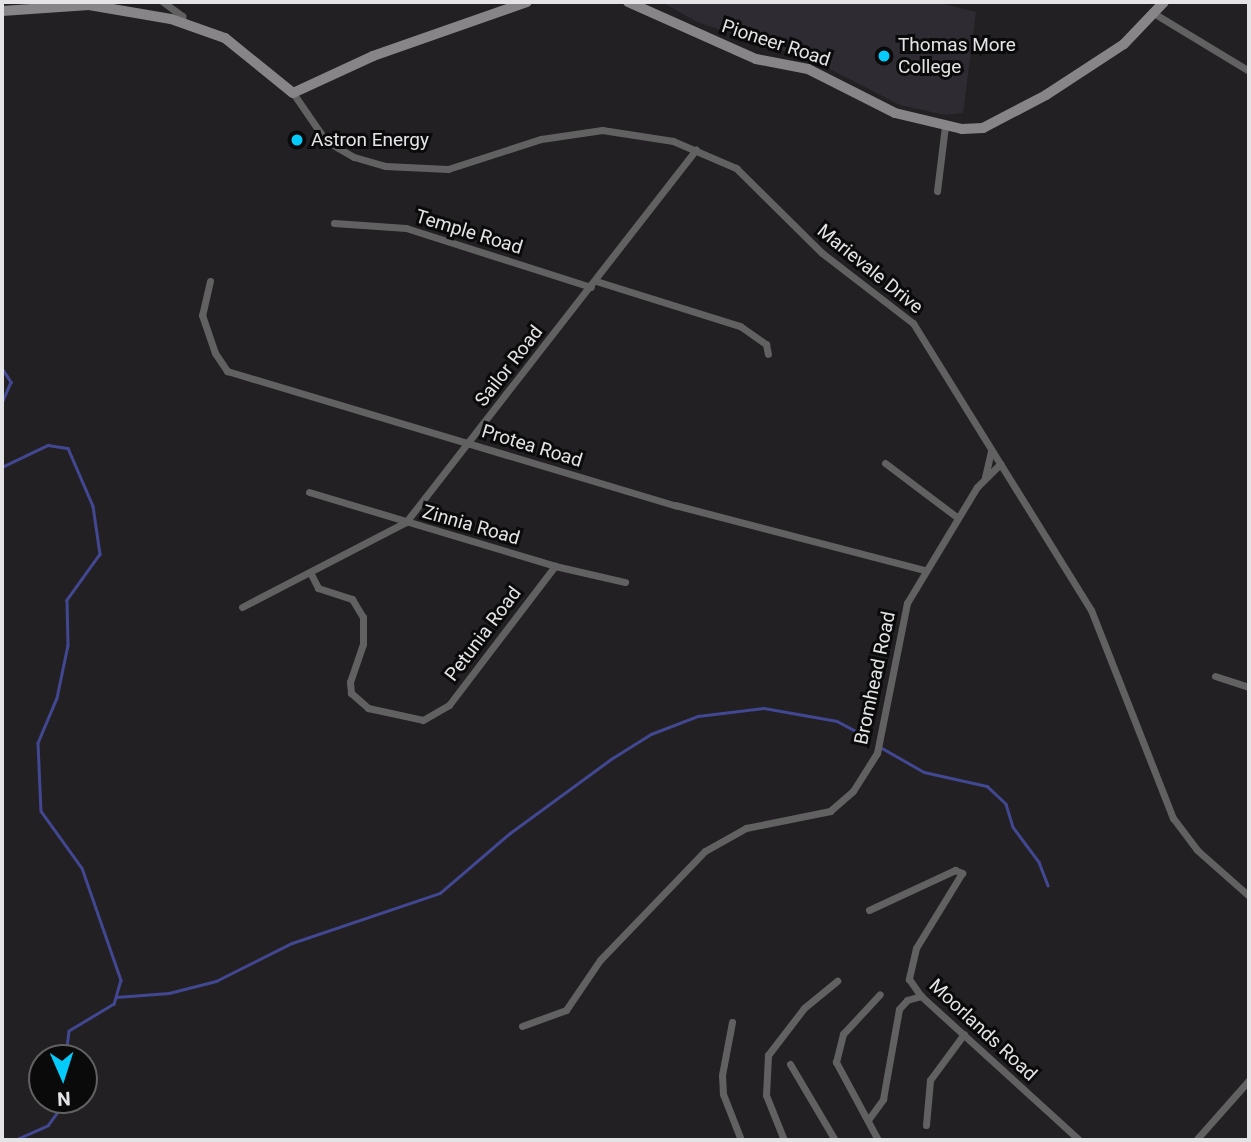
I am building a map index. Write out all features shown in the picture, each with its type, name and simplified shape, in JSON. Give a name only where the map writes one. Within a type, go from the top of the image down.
[{"type":"main road","points":[[2,12],[89,5],[183,23],[225,38],[293,93],[406,43],[527,2]]},
{"type":"main road","name":"Pioneer Road","points":[[628,2],[756,59],[808,69],[895,113],[945,126],[983,128],[1010,116],[1124,44],[1164,2]]},
{"type":"street","points":[[163,2],[182,16],[183,23]]},
{"type":"street","points":[[1154,14],[1249,71]]},
{"type":"street","name":"Marievale Drive","points":[[293,93],[326,141],[354,157],[399,168],[448,169],[541,139],[588,130],[619,131],[678,143],[736,168],[822,253],[912,323],[1091,610],[1173,818],[1197,850],[1249,896]]},
{"type":"street","points":[[937,191],[945,126]]},
{"type":"street","points":[[678,143],[685,165]]},
{"type":"street","name":"Sailor Road","points":[[242,607],[406,522],[696,149]]},
{"type":"street","name":"Temple Road","points":[[334,223],[406,228],[740,326],[766,344],[768,354]]},
{"type":"street","name":"Protea Road","points":[[210,281],[202,315],[215,353],[227,371],[675,505],[925,570]]},
{"type":"street","points":[[985,477],[991,450]]},
{"type":"street","points":[[885,463],[958,519]]},
{"type":"street","name":"Bromhead Road","points":[[522,1026],[566,1010],[600,960],[705,851],[746,828],[830,811],[853,791],[877,753],[902,616],[925,570],[985,477],[1000,464]]},
{"type":"street","name":"Zinnia Road","points":[[309,492],[555,566],[625,582]]},
{"type":"street","name":"Petunia Road","points":[[310,572],[318,587],[352,599],[363,617],[363,644],[349,682],[357,700],[390,714],[433,718],[449,705],[555,566]]},
{"type":"street","points":[[1215,676],[1249,687]]},
{"type":"street","name":"Moorlands Road","points":[[869,910],[955,870],[962,873],[910,962],[909,979],[921,996],[1079,1140]]},
{"type":"street","points":[[784,1140],[766,1095],[768,1055],[804,1008],[837,981]]},
{"type":"street","points":[[878,1140],[838,1071],[837,1052],[851,1022],[880,994]]},
{"type":"street","points":[[868,1120],[883,1099],[899,1009],[907,1000],[921,996]]},
{"type":"street","points":[[732,1022],[722,1075],[723,1094],[741,1140]]},
{"type":"street","points":[[926,1125],[930,1080],[964,1034]]},
{"type":"street","points":[[790,1063],[835,1140]]},
{"type":"street","points":[[1196,1140],[1249,1080]]},
{"type":"shaded area","name":"Thomas More College","points":[[662,2],[937,2],[976,12],[963,113],[945,115],[900,105],[816,62],[697,22]]},
{"type":"waterway","points":[[2,368],[11,382],[2,403]]},
{"type":"waterway","points":[[2,467],[48,445],[68,448],[93,506],[100,554],[67,600],[68,645],[57,698],[38,743],[41,811],[82,868],[121,980],[114,1004],[69,1031],[67,1044]]},
{"type":"waterway","points":[[116,997],[169,993],[216,981],[292,943],[440,893],[510,833],[611,759],[651,734],[698,716],[764,708],[837,721],[861,734]]},
{"type":"waterway","points":[[882,748],[924,772],[987,786],[1006,804],[1013,827],[1039,862],[1048,885]]},
{"type":"waterway","points":[[15,1140],[48,1125],[56,1114]]},
{"type":"place","name":"Thomas More College","points":[[884,56]]},
{"type":"place","name":"Astron Energy","points":[[297,140]]}]
